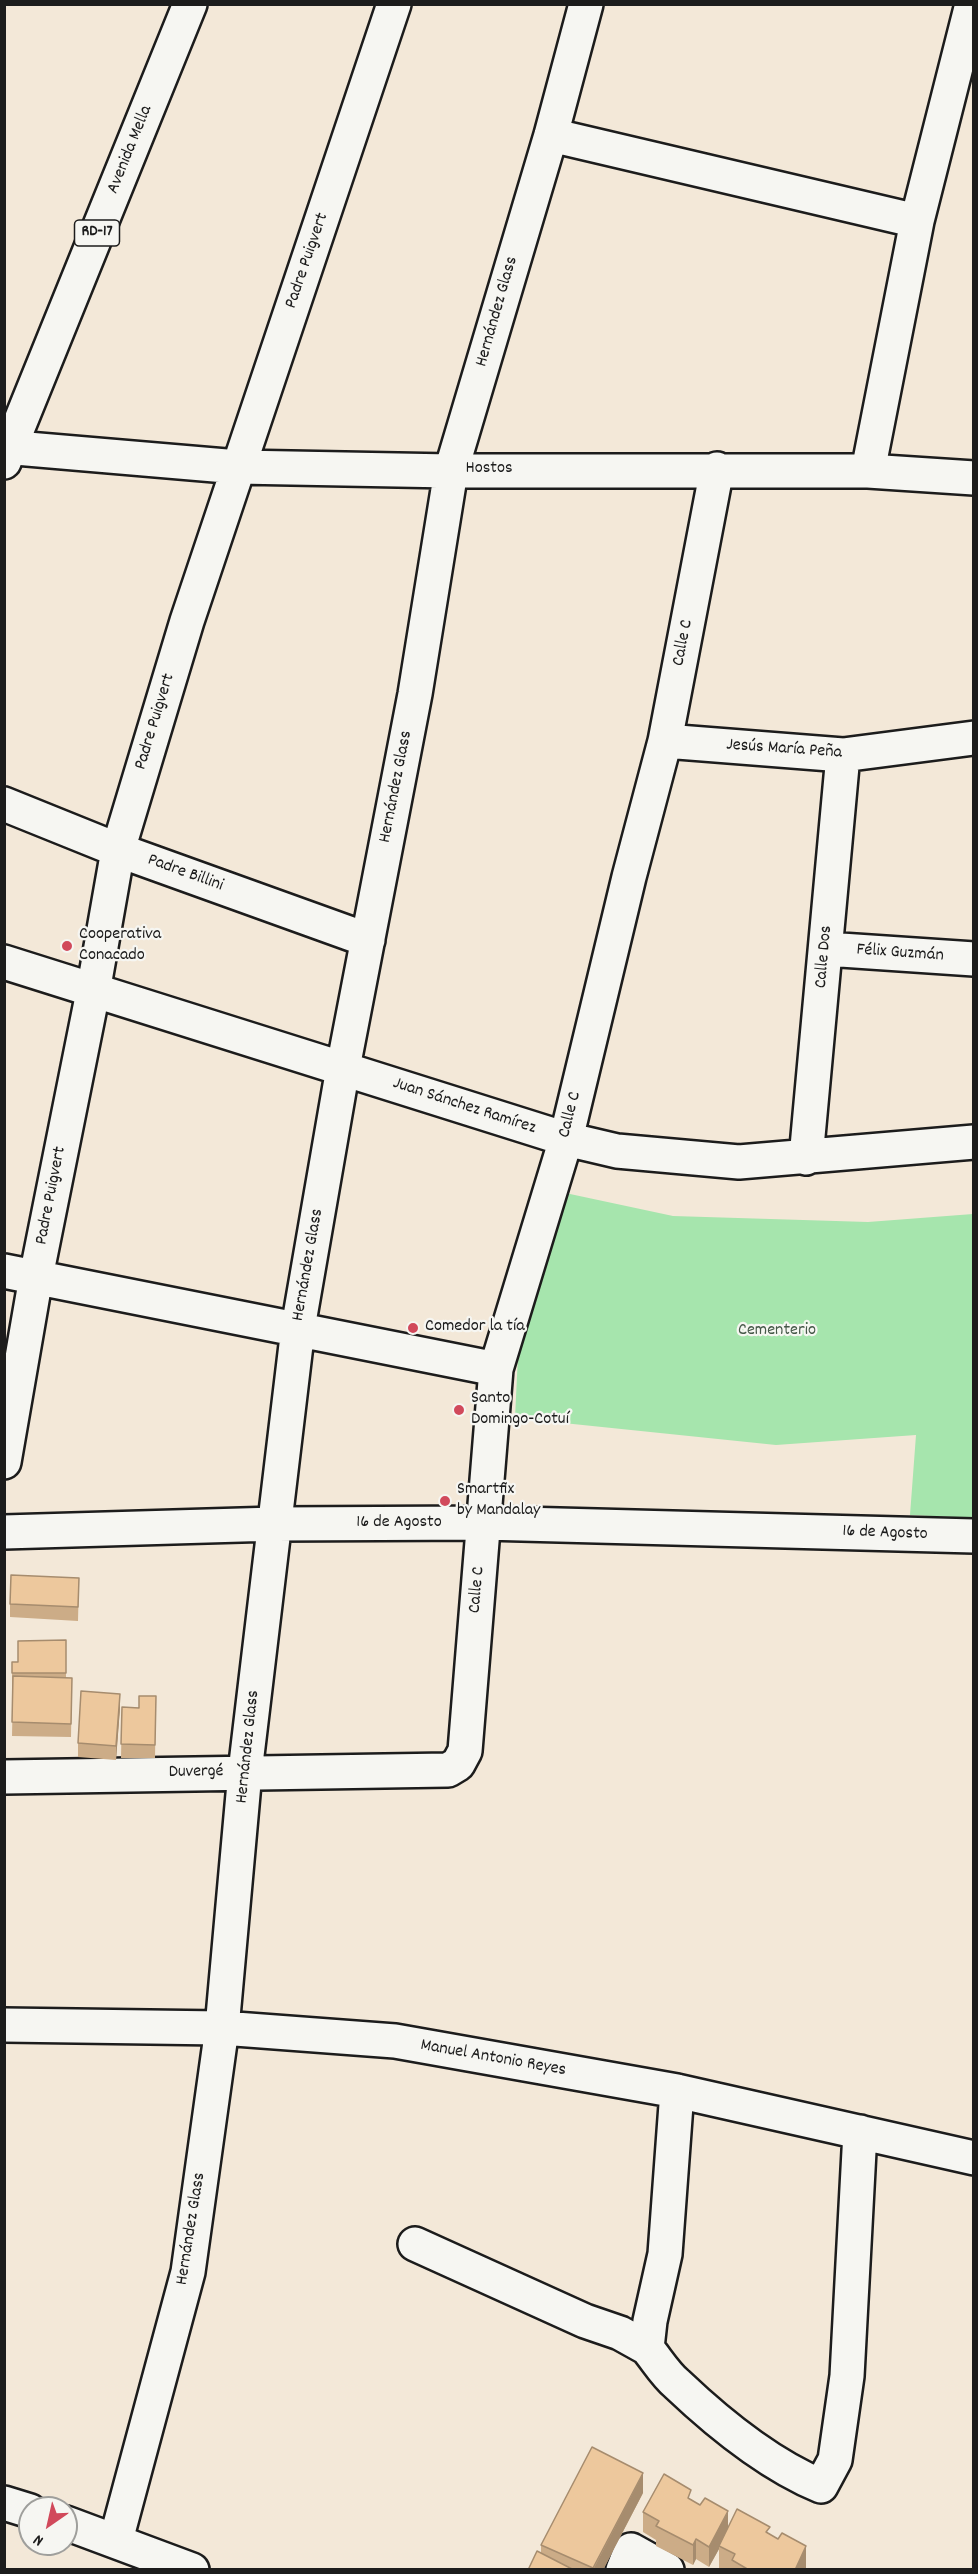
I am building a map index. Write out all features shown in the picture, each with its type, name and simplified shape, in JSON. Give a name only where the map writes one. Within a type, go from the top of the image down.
[{"type":"street","name":"Avenida Mella","points":[[6,452],[190,4]]},
{"type":"street","name":"Padre Puigvert","points":[[4,1462],[36,1277],[93,992],[118,850],[183,633],[394,4]]},
{"type":"street","name":"Hernández Glass","points":[[116,2540],[188,2272],[222,2028],[245,1772],[297,1328],[343,1068],[412,705],[451,471],[551,135],[586,4]]},
{"type":"street","points":[[868,471],[917,222],[972,4]]},
{"type":"street","points":[[551,135],[917,222]]},
{"type":"street","name":"Hostos","points":[[6,452],[238,467],[451,471],[717,469],[868,471],[974,477]]},
{"type":"street","name":"Calle C","points":[[458,1764],[465,1751],[496,1369],[566,1139],[626,888],[665,741],[717,469]]},
{"type":"street","name":"Jesús María Peña","points":[[665,741],[843,755],[974,738]]},
{"type":"street","name":"Calle Dos","points":[[806,1158],[843,755]]},
{"type":"street","name":"Padre Billini","points":[[4,804],[118,850],[368,940]]},
{"type":"street","name":"Félix Guzmán","points":[[826,949],[974,959]]},
{"type":"street","name":"Juan Sánchez Ramírez","points":[[4,962],[93,992],[566,1139],[617,1151],[739,1162],[974,1142]]},
{"type":"street","points":[[4,1271],[496,1369]]},
{"type":"street","name":"16 de Agosto","points":[[4,1532],[275,1524],[484,1523],[974,1536]]},
{"type":"street","name":"Duvergé","points":[[4,1777],[448,1770],[458,1764]]},
{"type":"street","name":"Manuel Antonio Reyes","points":[[4,2025],[222,2028],[395,2041],[677,2091],[974,2158]]},
{"type":"street","points":[[647,2348],[650,2321],[665,2254],[677,2091]]},
{"type":"street","points":[[415,2244],[585,2321],[620,2332],[647,2348],[675,2383],[765,2456],[800,2478],[821,2486],[835,2460],[848,2376],[860,2132]]},
{"type":"street","points":[[78,2527],[192,2570]]},
{"type":"street","points":[[623,2570],[632,2550],[667,2570]]},
{"type":"green space","name":"Cementerio","points":[[556,1191],[673,1216],[868,1222],[973,1214],[973,1518],[910,1515],[916,1435],[776,1445],[515,1418],[518,1355]]},
{"type":"building","points":[[11,1575],[79,1578],[78,1607],[10,1604]]},
{"type":"building","points":[[66,1640],[66,1673],[12,1673],[12,1662],[18,1662],[18,1641]]},
{"type":"building","points":[[13,1676],[72,1678],[71,1724],[12,1722]]},
{"type":"building","points":[[81,1691],[120,1694],[116,1746],[78,1743]]},
{"type":"building","points":[[139,1696],[156,1696],[155,1745],[121,1744],[122,1707],[139,1708]]},
{"type":"building","points":[[592,2447],[643,2473],[593,2568],[541,2545]]},
{"type":"building","points":[[664,2474],[691,2490],[688,2498],[700,2505],[705,2498],[728,2511],[709,2547],[696,2539],[693,2545],[656,2526],[659,2521],[643,2512]]},
{"type":"building","points":[[737,2509],[770,2527],[766,2532],[778,2539],[782,2533],[806,2546],[795,2570],[749,2570],[732,2560],[735,2554],[719,2546]]},
{"type":"building","points":[[537,2551],[574,2570],[528,2570]]},
{"type":"place","name":"Cooperativa Conacado","points":[[67,946]]},
{"type":"place","name":"Comedor la tía","points":[[413,1328]]},
{"type":"place","name":"Santo Domingo-Cotuí","points":[[459,1410]]},
{"type":"place","name":"Smartfix by Mandalay","points":[[445,1501]]}]
